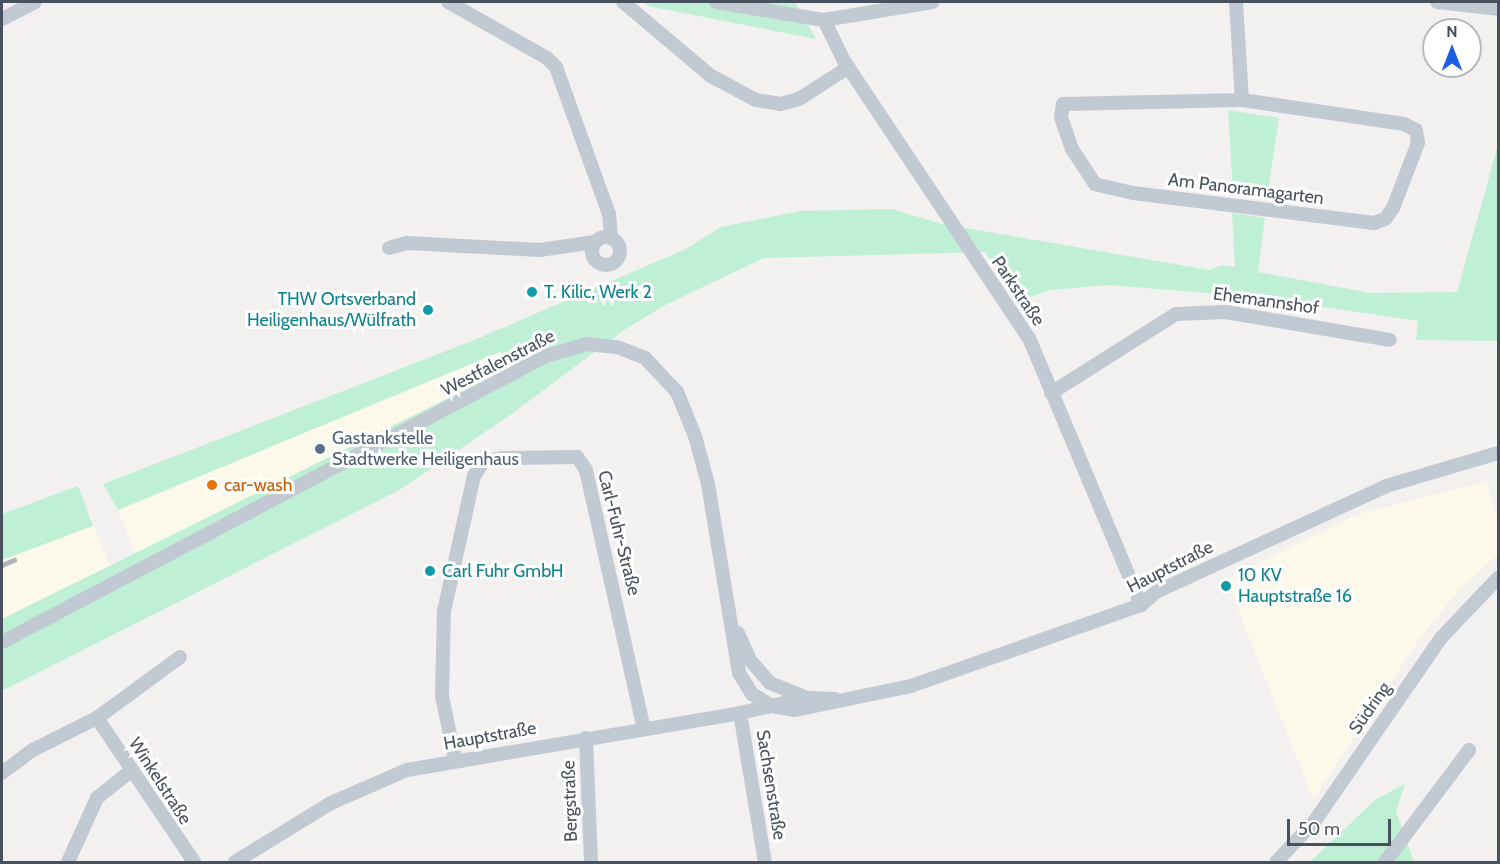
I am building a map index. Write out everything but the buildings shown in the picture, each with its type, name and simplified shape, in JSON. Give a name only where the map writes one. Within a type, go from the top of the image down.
[{"type":"street","points":[[2,19],[35,2]]},
{"type":"street","points":[[448,2],[548,58],[556,67],[609,214],[611,238],[620,252],[610,264],[594,259],[594,242]]},
{"type":"street","points":[[624,2],[711,76],[756,100],[781,104],[799,99],[849,67]]},
{"type":"street","points":[[716,2],[824,20],[933,2]]},
{"type":"street","points":[[797,2],[797,16]]},
{"type":"street","points":[[1236,2],[1242,100]]},
{"type":"street","points":[[1437,2],[1497,6]]},
{"type":"street","name":"Parkstraße","points":[[824,20],[849,67],[1029,338],[1141,604]]},
{"type":"street","name":"Am Panoramagarten","points":[[1242,100],[1404,124],[1416,130],[1418,143],[1393,208],[1385,219],[1362,221],[1133,193],[1095,184],[1072,149],[1061,117],[1064,104],[1242,100]]},
{"type":"street","points":[[389,248],[407,243],[530,250],[594,242],[602,237],[611,238]]},
{"type":"street","name":"Ehemannshof","points":[[1051,393],[1176,314],[1225,312],[1390,340]]},
{"type":"street","name":"Westfalenstraße","points":[[2,642],[349,462],[546,356],[587,344],[628,350],[645,358],[671,384],[695,436],[708,484],[739,673],[753,694],[772,706]]},
{"type":"street","name":"Hauptstraße","points":[[772,706],[804,710],[944,675],[1141,604],[1167,587],[1386,486],[1498,453]]},
{"type":"street","name":"Carl-Fuhr-Straße","points":[[455,759],[442,696],[444,611],[474,476],[483,462],[502,458],[577,456],[586,470],[596,506],[644,729]]},
{"type":"street","name":"Südring","points":[[1276,862],[1314,822],[1441,638],[1498,578]]},
{"type":"street","name":"Westfalenstraße","points":[[731,618],[750,660],[770,683],[807,698]]},
{"type":"street","points":[[2,773],[33,750],[98,718],[180,657]]},
{"type":"street","name":"Hauptstraße","points":[[235,862],[331,803],[370,784],[455,759],[740,713],[807,698],[852,699]]},
{"type":"street","name":"Sachsenstraße","points":[[740,713],[765,862]]},
{"type":"street","name":"Winkelstraße","points":[[98,718],[194,862]]},
{"type":"street","name":"Bergstraße","points":[[586,738],[591,862]]},
{"type":"street","points":[[1385,862],[1469,750]]},
{"type":"street","points":[[68,862],[97,798],[132,770]]},
{"type":"shaded area","points":[[500,352],[511,367],[136,555],[118,510]]},
{"type":"shaded area","points":[[1486,481],[1498,520],[1498,554],[1458,591],[1420,638],[1313,799],[1226,579],[1356,515]]},
{"type":"shaded area","points":[[93,526],[111,567],[2,619],[2,560]]},
{"type":"green space","points":[[643,2],[795,2],[816,39],[648,6]]},
{"type":"green space","points":[[1228,110],[1279,118],[1267,198],[1233,193]]},
{"type":"green space","points":[[1498,145],[1498,341],[1416,340],[1418,321],[1256,297],[1109,285],[1049,290],[1020,301],[985,252],[764,258],[667,304],[624,330],[513,413],[401,489],[2,691],[2,619],[511,367],[500,352],[118,510],[103,484],[472,341],[686,249],[721,227],[800,211],[892,209],[942,224],[1209,270],[1222,265],[1235,267],[1232,213],[1265,218],[1258,272],[1371,293],[1457,292]]},
{"type":"green space","points":[[78,486],[93,526],[2,560],[2,514]]},
{"type":"green space","points":[[1405,784],[1396,811],[1414,862],[1310,862],[1376,799]]},
{"type":"railway","points":[[2,565],[14,560]]},
{"type":"place","name":"T. Kilic, Werk 2","points":[[532,292]]},
{"type":"place","name":"THW Ortsverband Heiligenhaus/Wülfrath","points":[[428,310]]},
{"type":"place","name":"Gastankstelle Stadtwerke Heiligenhaus","points":[[320,449]]},
{"type":"place","name":"car-wash","points":[[212,485]]},
{"type":"place","name":"Carl Fuhr GmbH","points":[[430,571]]},
{"type":"place","name":"10 KV Hauptstraße 16","points":[[1226,586]]}]
